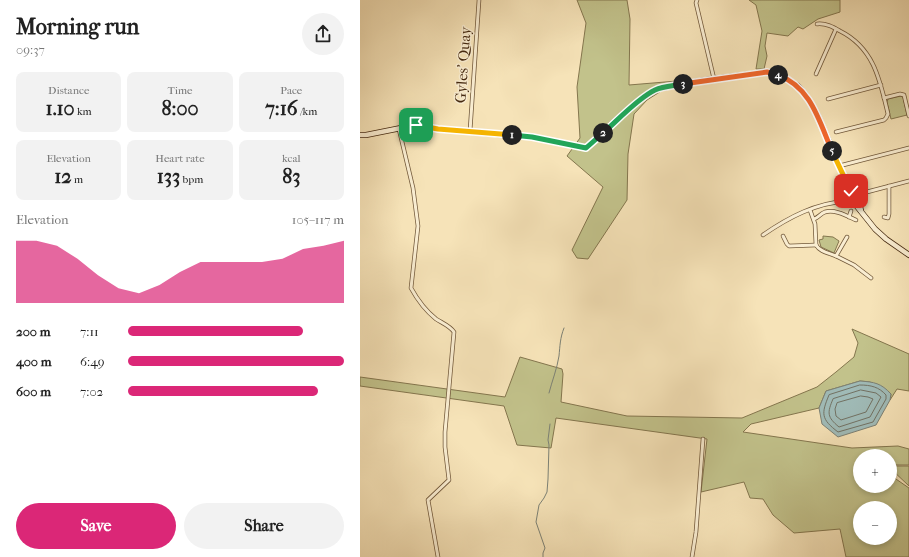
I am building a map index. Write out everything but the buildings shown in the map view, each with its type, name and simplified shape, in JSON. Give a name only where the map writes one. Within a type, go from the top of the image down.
[{"type":"street","name":"Gyles' Quay","points":[[470,131],[479,0]]},
{"type":"street","points":[[696,0],[714,79]]},
{"type":"street","points":[[817,24],[826,24],[851,37],[866,52],[874,64],[888,114],[886,118],[836,132]]},
{"type":"street","points":[[816,74],[836,29]]},
{"type":"street","points":[[360,135],[416,125],[438,129],[532,137],[586,148],[637,103],[661,88],[767,72],[786,78],[798,86],[805,94],[817,114],[847,183],[853,191],[859,193],[860,197],[857,203]]},
{"type":"street","points":[[828,99],[881,85]]},
{"type":"street","points":[[884,98],[900,94],[904,95],[909,116]]},
{"type":"street","points":[[399,129],[414,188],[418,226],[411,288],[433,317],[452,329],[454,332],[445,447],[449,480],[428,500],[438,557]]},
{"type":"street","points":[[839,166],[909,148]]},
{"type":"street","points":[[863,193],[909,181]]},
{"type":"street","points":[[847,183],[847,197],[850,204],[857,203]]},
{"type":"street","points":[[884,217],[888,218],[889,214],[889,186]]},
{"type":"street","points":[[763,235],[784,221],[810,210],[839,202],[853,191]]},
{"type":"street","points":[[857,203],[861,211],[875,229],[886,239],[909,255]]},
{"type":"street","points":[[810,210],[814,219],[816,243],[819,250],[854,265],[871,278]]},
{"type":"street","points":[[814,219],[828,211],[840,213],[856,220]]},
{"type":"street","points":[[849,217],[851,211]]},
{"type":"street","points":[[783,236],[789,246],[816,243]]},
{"type":"street","points":[[836,256],[847,237]]},
{"type":"street","points":[[692,557],[696,532],[703,439]]},
{"type":"green space","points":[[577,0],[627,0],[630,19],[629,85],[677,81],[647,100],[634,114],[628,154],[627,200],[588,259],[577,258],[572,250],[603,187],[567,156],[580,138],[577,87],[586,23]]},
{"type":"green space","points":[[749,0],[840,0],[840,12],[818,19],[803,29],[798,27],[788,36],[767,33],[765,46],[767,56],[764,69],[756,69],[762,31],[756,5]]},
{"type":"green space","points":[[901,96],[903,97],[907,115],[891,119],[887,102],[888,99]]},
{"type":"green space","points":[[823,236],[833,237],[839,241],[834,253],[821,247],[819,240],[823,239]]},
{"type":"green space","points":[[852,329],[909,354],[909,391],[897,389],[890,400],[891,394],[870,382],[860,381],[826,391],[819,408],[751,424],[743,432],[852,448],[898,446],[909,449],[909,465],[897,465],[897,449],[853,449],[853,493],[897,493],[897,480],[909,488],[909,557],[846,557],[840,529],[794,533],[773,515],[763,499],[750,498],[744,482],[701,492],[707,439],[556,418],[551,448],[517,445],[504,406],[360,386],[360,377],[505,397],[520,357],[562,369],[561,402],[627,416],[742,418],[817,387],[854,357],[858,343]]},
{"type":"green space","points":[[897,466],[909,466],[909,486],[897,475]]},
{"type":"water","points":[[860,381],[873,383],[884,387],[891,394],[890,400],[876,425],[838,437],[822,424],[819,408],[826,391]]},
{"type":"waterway","points":[[549,393],[558,361],[564,328]]},
{"type":"waterway","points":[[543,557],[545,548],[536,522],[539,505],[547,492],[548,440],[550,424]]},
{"type":"route","points":[[416,125],[438,129],[532,137],[586,148],[637,103],[661,88],[767,72],[786,78],[798,86],[805,94],[817,114],[830,147],[847,183],[853,191],[851,191]]}]
